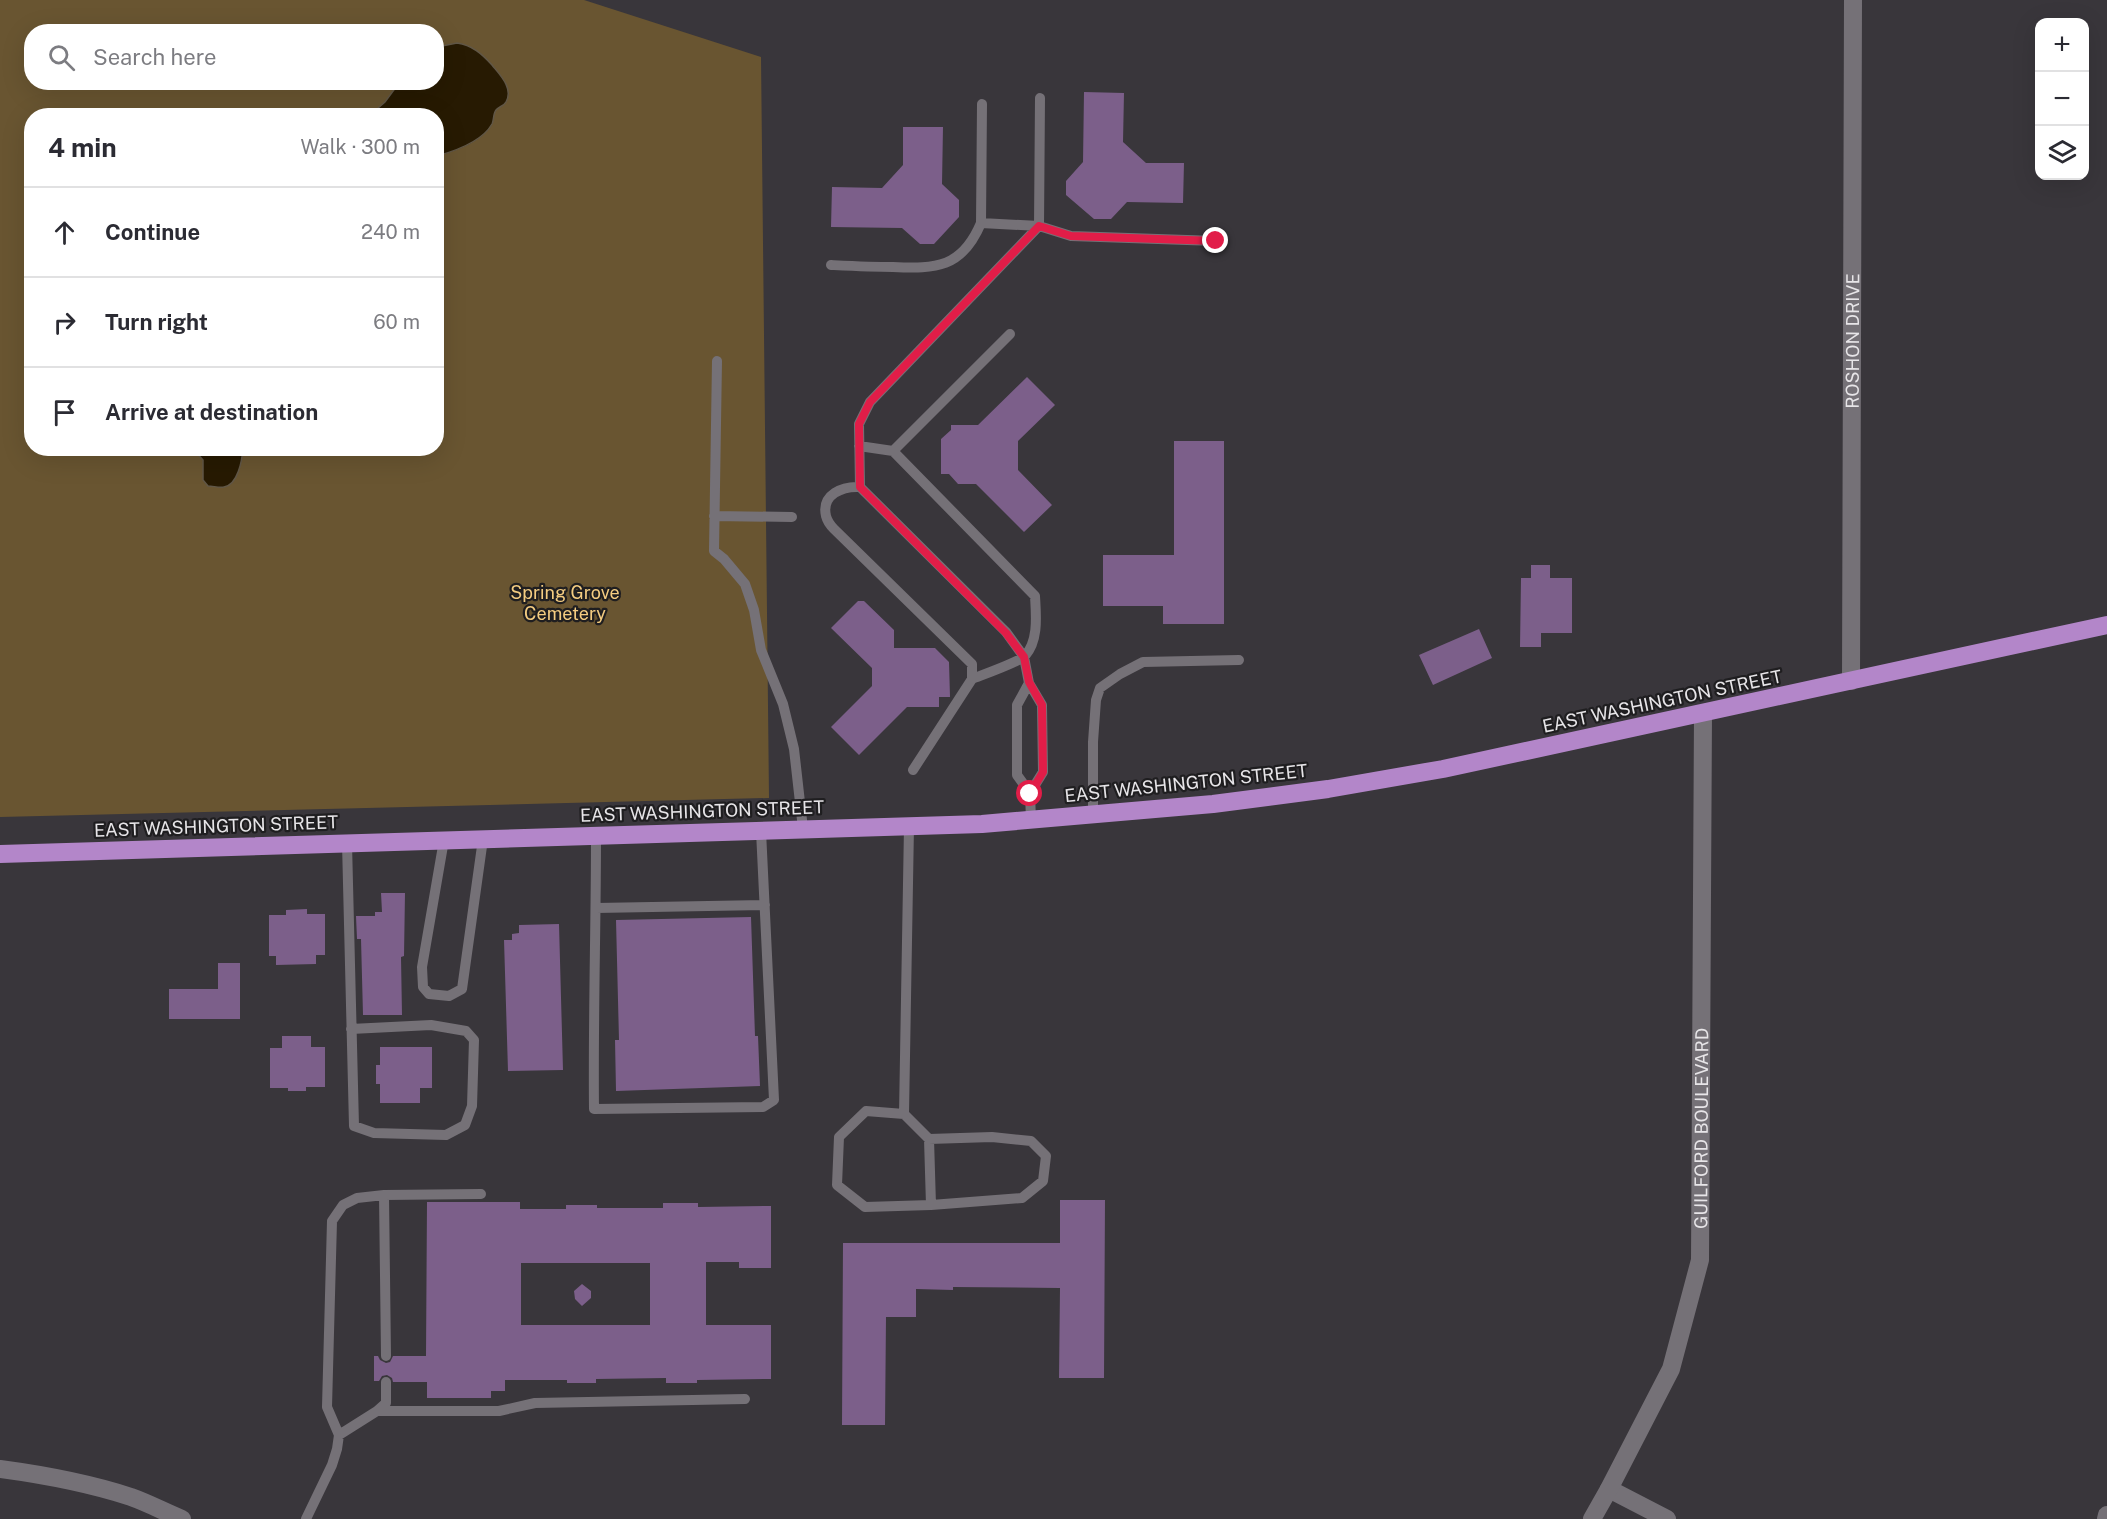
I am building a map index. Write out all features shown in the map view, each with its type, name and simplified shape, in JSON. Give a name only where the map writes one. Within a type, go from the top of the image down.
[{"type":"highway","name":"EAST WASHINGTON STREET","points":[[0,854],[909,826],[1031,820],[1214,804],[1328,789],[1443,769],[2107,625]]},
{"type":"street","name":"ROSHON DRIVE","points":[[1851,681],[1853,0]]},
{"type":"street","name":"GUILFORD BOULEVARD","points":[[1592,1519],[1671,1369],[1700,1260],[1703,714]]},
{"type":"street","points":[[0,1469],[84,1483],[133,1498],[182,1519]]},
{"type":"street","points":[[1609,1489],[1667,1519]]},
{"type":"lane","points":[[860,487],[859,424],[870,402],[1039,226],[1040,98]]},
{"type":"lane","points":[[831,265],[928,269],[945,263],[964,252],[981,223],[982,104]]},
{"type":"lane","points":[[981,223],[1039,226],[1071,236],[1216,241]]},
{"type":"lane","points":[[893,451],[1010,334]]},
{"type":"lane","points":[[717,361],[714,551],[724,559],[745,584],[754,610],[761,650],[783,704],[794,749],[803,829]]},
{"type":"lane","points":[[859,446],[893,451],[1035,596],[1037,623],[1032,642],[1024,657],[972,679]]},
{"type":"lane","points":[[914,770],[972,679],[972,664],[834,529],[826,517],[827,503],[833,493],[847,486],[860,487],[1006,633],[1024,657],[1029,682],[1042,705],[1043,772],[1030,794]]},
{"type":"lane","points":[[714,516],[792,517]]},
{"type":"lane","points":[[1093,815],[1093,742],[1096,700],[1100,688],[1143,662],[1239,660]]},
{"type":"lane","points":[[1029,682],[1017,705],[1017,775],[1030,794],[1031,820]]},
{"type":"lane","points":[[904,1113],[909,826]]},
{"type":"lane","points":[[596,836],[594,1109],[763,1107],[774,1100],[761,831]]},
{"type":"lane","points":[[444,840],[422,967],[423,987],[429,994],[449,996],[462,989],[483,839]]},
{"type":"lane","points":[[347,843],[351,1029],[354,1126],[374,1133],[446,1135],[465,1125],[472,1106],[474,1040],[466,1031],[431,1025],[351,1029]]},
{"type":"lane","points":[[596,908],[765,905]]},
{"type":"lane","points":[[929,1139],[992,1137],[1031,1141],[1046,1156],[1043,1181],[1022,1198],[932,1205],[865,1207],[837,1185],[839,1137],[866,1111],[904,1113],[929,1139],[932,1205]]},
{"type":"lane","points":[[306,1519],[332,1465],[339,1435],[327,1407],[332,1221],[343,1205],[357,1198],[384,1195],[481,1194]]},
{"type":"lane","points":[[384,1195],[386,1356]]},
{"type":"lane","points":[[339,1435],[386,1403],[386,1382]]},
{"type":"lane","points":[[377,1411],[499,1411],[535,1403],[745,1399]]},
{"type":"green space","name":"Spring Grove Cemetery","points":[[0,0],[584,0],[761,57],[769,798],[0,817]]},
{"type":"shaded area","points":[[462,44],[480,54],[505,82],[508,97],[494,113],[492,124],[482,136],[444,154],[444,108],[378,108],[394,90],[444,90],[444,46]]},
{"type":"shaded area","points":[[199,456],[242,456],[236,477],[233,482],[224,487],[208,486],[203,480],[203,460]]},
{"type":"building","points":[[1084,92],[1124,93],[1123,142],[1146,163],[1184,163],[1183,203],[1127,202],[1111,219],[1094,219],[1066,195],[1066,181],[1083,162]]},
{"type":"building","points":[[903,127],[943,127],[942,184],[959,200],[959,217],[934,244],[920,244],[902,228],[831,227],[832,187],[882,188],[903,165]]},
{"type":"building","points":[[1027,377],[1055,405],[1018,441],[1018,470],[1052,505],[1024,532],[976,484],[958,484],[949,474],[941,474],[941,439],[951,430],[951,425],[978,425]]},
{"type":"building","points":[[1174,441],[1224,441],[1224,624],[1163,624],[1163,606],[1103,606],[1103,555],[1174,555]]},
{"type":"building","points":[[1531,565],[1550,565],[1550,578],[1572,578],[1572,633],[1541,633],[1541,647],[1520,647],[1521,578],[1531,578]]},
{"type":"building","points":[[858,601],[864,601],[894,630],[894,648],[935,648],[949,662],[950,697],[939,697],[939,707],[907,707],[859,755],[831,727],[872,686],[872,668],[831,628]]},
{"type":"building","points":[[1479,629],[1492,658],[1433,685],[1419,655]]},
{"type":"building","points":[[381,893],[405,893],[404,956],[401,957],[402,1015],[363,1015],[361,939],[357,939],[356,916],[375,916],[375,912],[382,912]]},
{"type":"building","points":[[307,909],[307,914],[325,914],[325,955],[316,955],[316,964],[276,965],[276,956],[269,956],[269,915],[286,915],[286,910]]},
{"type":"building","points":[[751,917],[755,1036],[758,1036],[760,1086],[616,1091],[615,1040],[619,1040],[616,920]]},
{"type":"building","points":[[559,924],[563,1070],[508,1071],[504,940],[512,940],[512,934],[519,933],[519,925]]},
{"type":"building","points":[[218,963],[240,963],[240,1019],[169,1019],[169,989],[218,989]]},
{"type":"building","points":[[282,1036],[311,1036],[311,1047],[325,1047],[325,1087],[306,1087],[306,1091],[270,1088],[270,1048],[282,1048]]},
{"type":"building","points":[[380,1047],[432,1047],[432,1088],[420,1088],[420,1103],[380,1103],[380,1084],[376,1084],[376,1065],[380,1065]]},
{"type":"building","points":[[1060,1200],[1105,1200],[1104,1378],[1059,1378],[1060,1288],[916,1289],[916,1317],[886,1317],[885,1425],[842,1425],[843,1243],[1060,1243]]},
{"type":"building","points":[[427,1202],[520,1202],[520,1209],[566,1209],[566,1205],[597,1205],[597,1208],[663,1208],[663,1203],[698,1203],[698,1207],[771,1206],[771,1268],[739,1268],[739,1262],[706,1262],[706,1325],[771,1325],[771,1379],[697,1380],[697,1383],[666,1383],[666,1378],[596,1379],[596,1383],[567,1383],[567,1380],[505,1380],[505,1391],[491,1391],[491,1398],[427,1398],[427,1382],[393,1382],[392,1378],[387,1375],[382,1376],[379,1381],[374,1381],[374,1356],[378,1356],[386,1363],[390,1362],[393,1356],[426,1356]],"holes":[[[521,1263],[650,1263],[650,1325],[521,1325]]]},
{"type":"building","points":[[582,1284],[591,1291],[591,1298],[582,1306],[575,1299],[574,1291]]},
{"type":"route","points":[[1030,794],[1043,772],[1042,705],[1029,682],[1024,657],[1006,633],[860,487],[859,424],[870,402],[1039,226],[1071,236],[1216,241]]}]
